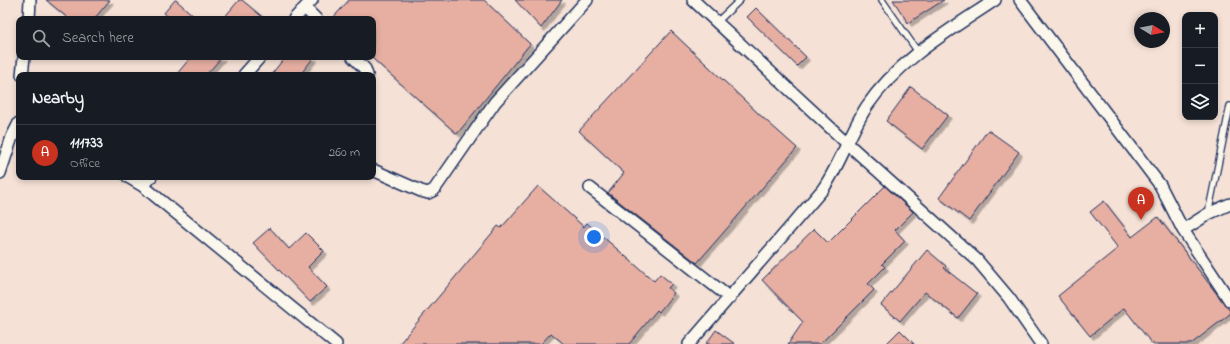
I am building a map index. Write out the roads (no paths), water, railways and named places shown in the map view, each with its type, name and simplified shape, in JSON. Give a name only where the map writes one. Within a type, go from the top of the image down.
[{"type":"street","points":[[29,16],[30,0]]},
{"type":"street","points":[[376,171],[421,191],[428,193],[434,190],[496,102],[587,0]]},
{"type":"street","points":[[693,0],[848,144],[977,260],[1009,298],[1041,344]]},
{"type":"street","points":[[689,344],[730,298],[836,172],[848,144],[867,107],[886,82],[918,52],[995,0]]},
{"type":"street","points":[[1020,0],[1160,185],[1183,230],[1230,301]]},
{"type":"street","points":[[297,16],[308,4],[314,16]]},
{"type":"street","points":[[22,72],[24,60]]},
{"type":"street","points":[[247,72],[257,60]]},
{"type":"street","points":[[357,60],[366,72]]},
{"type":"street","points":[[0,173],[16,129]]},
{"type":"street","points":[[133,180],[143,186],[336,344]]},
{"type":"street","points":[[143,186],[148,180]]},
{"type":"street","points":[[590,188],[730,298]]},
{"type":"street","points":[[1183,230],[1208,214],[1230,204]]},
{"type":"lane","points":[[717,22],[740,0]]},
{"type":"lane","points":[[882,0],[918,52]]},
{"type":"lane","points":[[1208,214],[1230,106]]},
{"type":"place","name":"111733","points":[[1141,220]]}]
